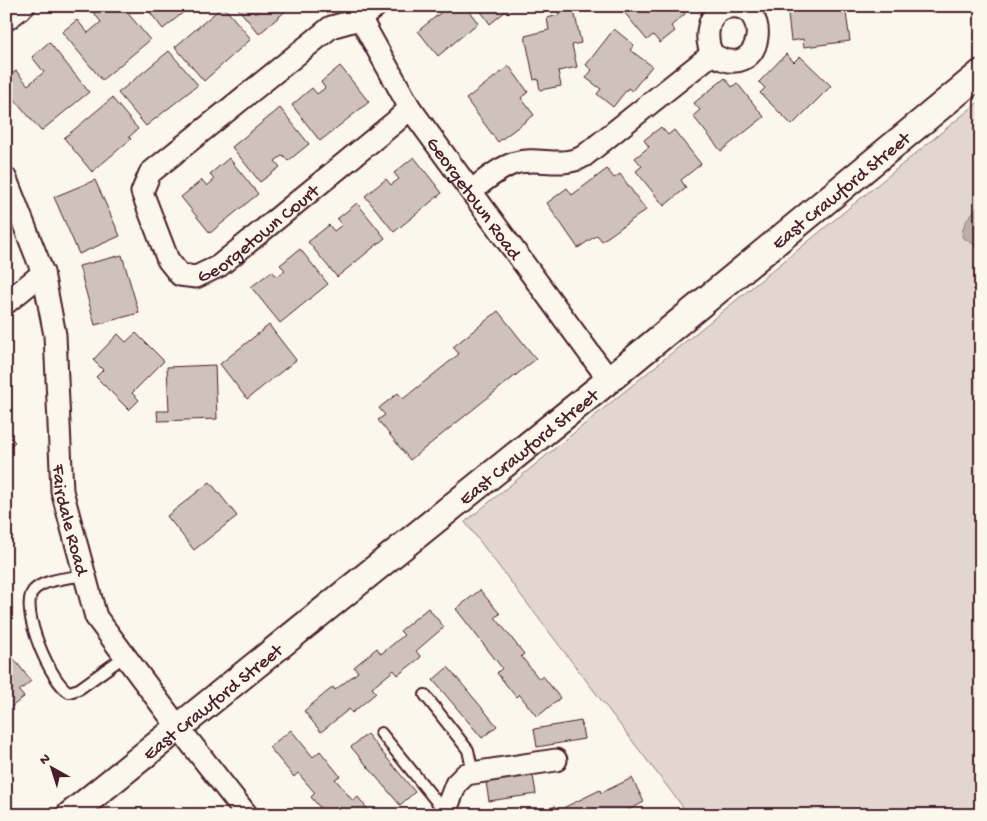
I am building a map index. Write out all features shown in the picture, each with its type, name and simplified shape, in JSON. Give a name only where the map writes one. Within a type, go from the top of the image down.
[{"type":"street","points":[[6,20],[24,6]]},
{"type":"street","name":"Georgetown Road","points":[[363,10],[410,108],[609,380]]},
{"type":"street","name":"Georgetown Court","points":[[363,10],[331,27],[150,173],[142,192],[168,260],[180,275],[196,277],[219,266],[396,122],[410,108]]},
{"type":"street","points":[[471,191],[514,164],[574,162],[712,54]]},
{"type":"street","name":"East Crawford Street","points":[[70,815],[609,380],[981,72]]},
{"type":"street","name":"Fairdale Road","points":[[6,178],[43,273],[55,335],[62,491],[96,616],[178,727],[247,815]]},
{"type":"street","points":[[6,303],[43,273]]},
{"type":"street","points":[[444,813],[460,778],[473,773],[556,760]]},
{"type":"lane","points":[[85,574],[39,585],[32,592],[28,612],[41,648],[60,686],[69,692],[79,689],[125,656]]},
{"type":"lane","points":[[425,695],[468,750],[473,773]]},
{"type":"lane","points":[[381,733],[444,813]]},
{"type":"shaded area","points":[[981,100],[981,815],[689,815],[465,522]]},
{"type":"shaded area","points":[[981,204],[981,253],[975,245],[962,237],[962,232],[965,223]]},
{"type":"building","points":[[94,6],[122,6],[150,40],[102,80],[62,32],[77,20],[88,33],[101,22],[91,9]]},
{"type":"building","points":[[145,6],[191,6],[163,29]]},
{"type":"building","points":[[223,6],[251,39],[204,81],[175,47]]},
{"type":"building","points":[[236,6],[296,6],[290,11],[288,9],[259,34]]},
{"type":"building","points":[[449,6],[465,6],[478,23],[438,56],[418,31]]},
{"type":"building","points":[[477,6],[512,6],[490,24]]},
{"type":"building","points":[[573,6],[581,43],[572,45],[577,67],[558,71],[561,86],[540,90],[538,79],[534,80],[525,36],[549,30],[547,18],[559,15],[557,8]]},
{"type":"building","points":[[619,6],[679,6],[685,14],[671,26],[675,31],[660,43],[653,35],[647,40]]},
{"type":"building","points":[[787,6],[841,6],[842,14],[846,13],[850,41],[804,47],[803,39],[791,41]]},
{"type":"building","points":[[614,29],[634,45],[630,50],[652,66],[632,91],[628,88],[613,107],[597,94],[601,89],[586,78],[592,70],[586,65]]},
{"type":"building","points":[[49,42],[89,92],[41,131],[6,89],[6,78],[16,71],[28,85],[44,72],[32,57]]},
{"type":"building","points":[[169,51],[198,85],[146,126],[118,93]]},
{"type":"building","points":[[786,54],[794,62],[800,56],[831,86],[792,125],[760,93],[765,88],[759,82]]},
{"type":"building","points":[[340,66],[369,102],[320,141],[292,105],[312,88],[317,94],[325,88],[321,82]]},
{"type":"building","points":[[509,66],[528,92],[521,98],[534,115],[498,142],[466,99]]},
{"type":"building","points":[[725,78],[732,87],[737,83],[764,117],[721,151],[693,116],[700,110],[694,103]]},
{"type":"building","points":[[112,98],[138,129],[129,137],[131,139],[92,172],[64,138]]},
{"type":"building","points":[[280,108],[309,144],[288,161],[283,155],[275,161],[280,167],[260,182],[232,147]]},
{"type":"building","points":[[661,127],[668,135],[674,130],[701,164],[681,180],[686,188],[664,206],[636,171],[642,166],[635,158],[649,147],[644,140]]},
{"type":"building","points":[[414,157],[442,193],[394,232],[365,196],[386,179],[391,185],[399,179],[394,173]]},
{"type":"building","points":[[229,158],[258,194],[210,233],[181,197],[202,180],[207,186],[214,180],[210,174]]},
{"type":"building","points":[[607,169],[614,178],[620,174],[646,210],[602,241],[597,235],[578,248],[547,203],[567,188],[572,195]]},
{"type":"building","points":[[95,180],[120,236],[79,254],[54,197]]},
{"type":"building","points":[[357,203],[385,238],[337,277],[308,242],[329,225],[334,231],[342,225],[337,219]]},
{"type":"building","points":[[300,249],[328,284],[280,323],[251,287],[272,271],[277,277],[285,270],[280,265]]},
{"type":"building","points":[[122,255],[139,313],[95,325],[79,266]]},
{"type":"building","points":[[498,311],[536,359],[410,460],[378,420],[385,415],[379,408],[398,393],[403,399],[459,354],[453,347]]},
{"type":"building","points":[[269,325],[296,360],[247,399],[220,364]]},
{"type":"building","points":[[136,333],[164,361],[132,393],[139,400],[129,410],[96,377],[103,370],[93,360],[118,334],[126,342]]},
{"type":"building","points":[[215,365],[217,419],[158,421],[157,411],[169,411],[167,367]]},
{"type":"building","points":[[6,432],[15,442],[6,449]]},
{"type":"building","points":[[210,482],[237,516],[194,550],[167,516]]},
{"type":"building","points":[[480,590],[500,614],[495,617],[524,654],[521,656],[539,679],[543,676],[560,698],[537,717],[519,694],[516,697],[497,673],[502,668],[456,609]]},
{"type":"building","points":[[428,608],[444,627],[416,651],[421,657],[398,675],[394,670],[372,688],[376,693],[352,713],[349,709],[321,732],[304,711],[333,687],[335,690],[358,672],[354,667],[377,648],[381,654],[404,635],[400,631]]},
{"type":"building","points":[[14,659],[31,681],[19,691],[24,697],[6,711],[6,666]]},
{"type":"building","points":[[448,667],[497,726],[482,738],[433,680]]},
{"type":"building","points":[[581,721],[584,739],[537,747],[534,729]]},
{"type":"building","points":[[291,730],[313,757],[320,751],[340,776],[335,779],[353,801],[358,797],[372,815],[326,815],[311,797],[315,793],[298,773],[294,777],[269,747]]},
{"type":"building","points":[[367,734],[415,792],[400,805],[351,747]]},
{"type":"building","points":[[533,775],[536,794],[489,801],[486,782]]},
{"type":"building","points":[[632,778],[644,802],[619,815],[537,815],[555,806],[557,811],[600,790],[601,793]]}]
